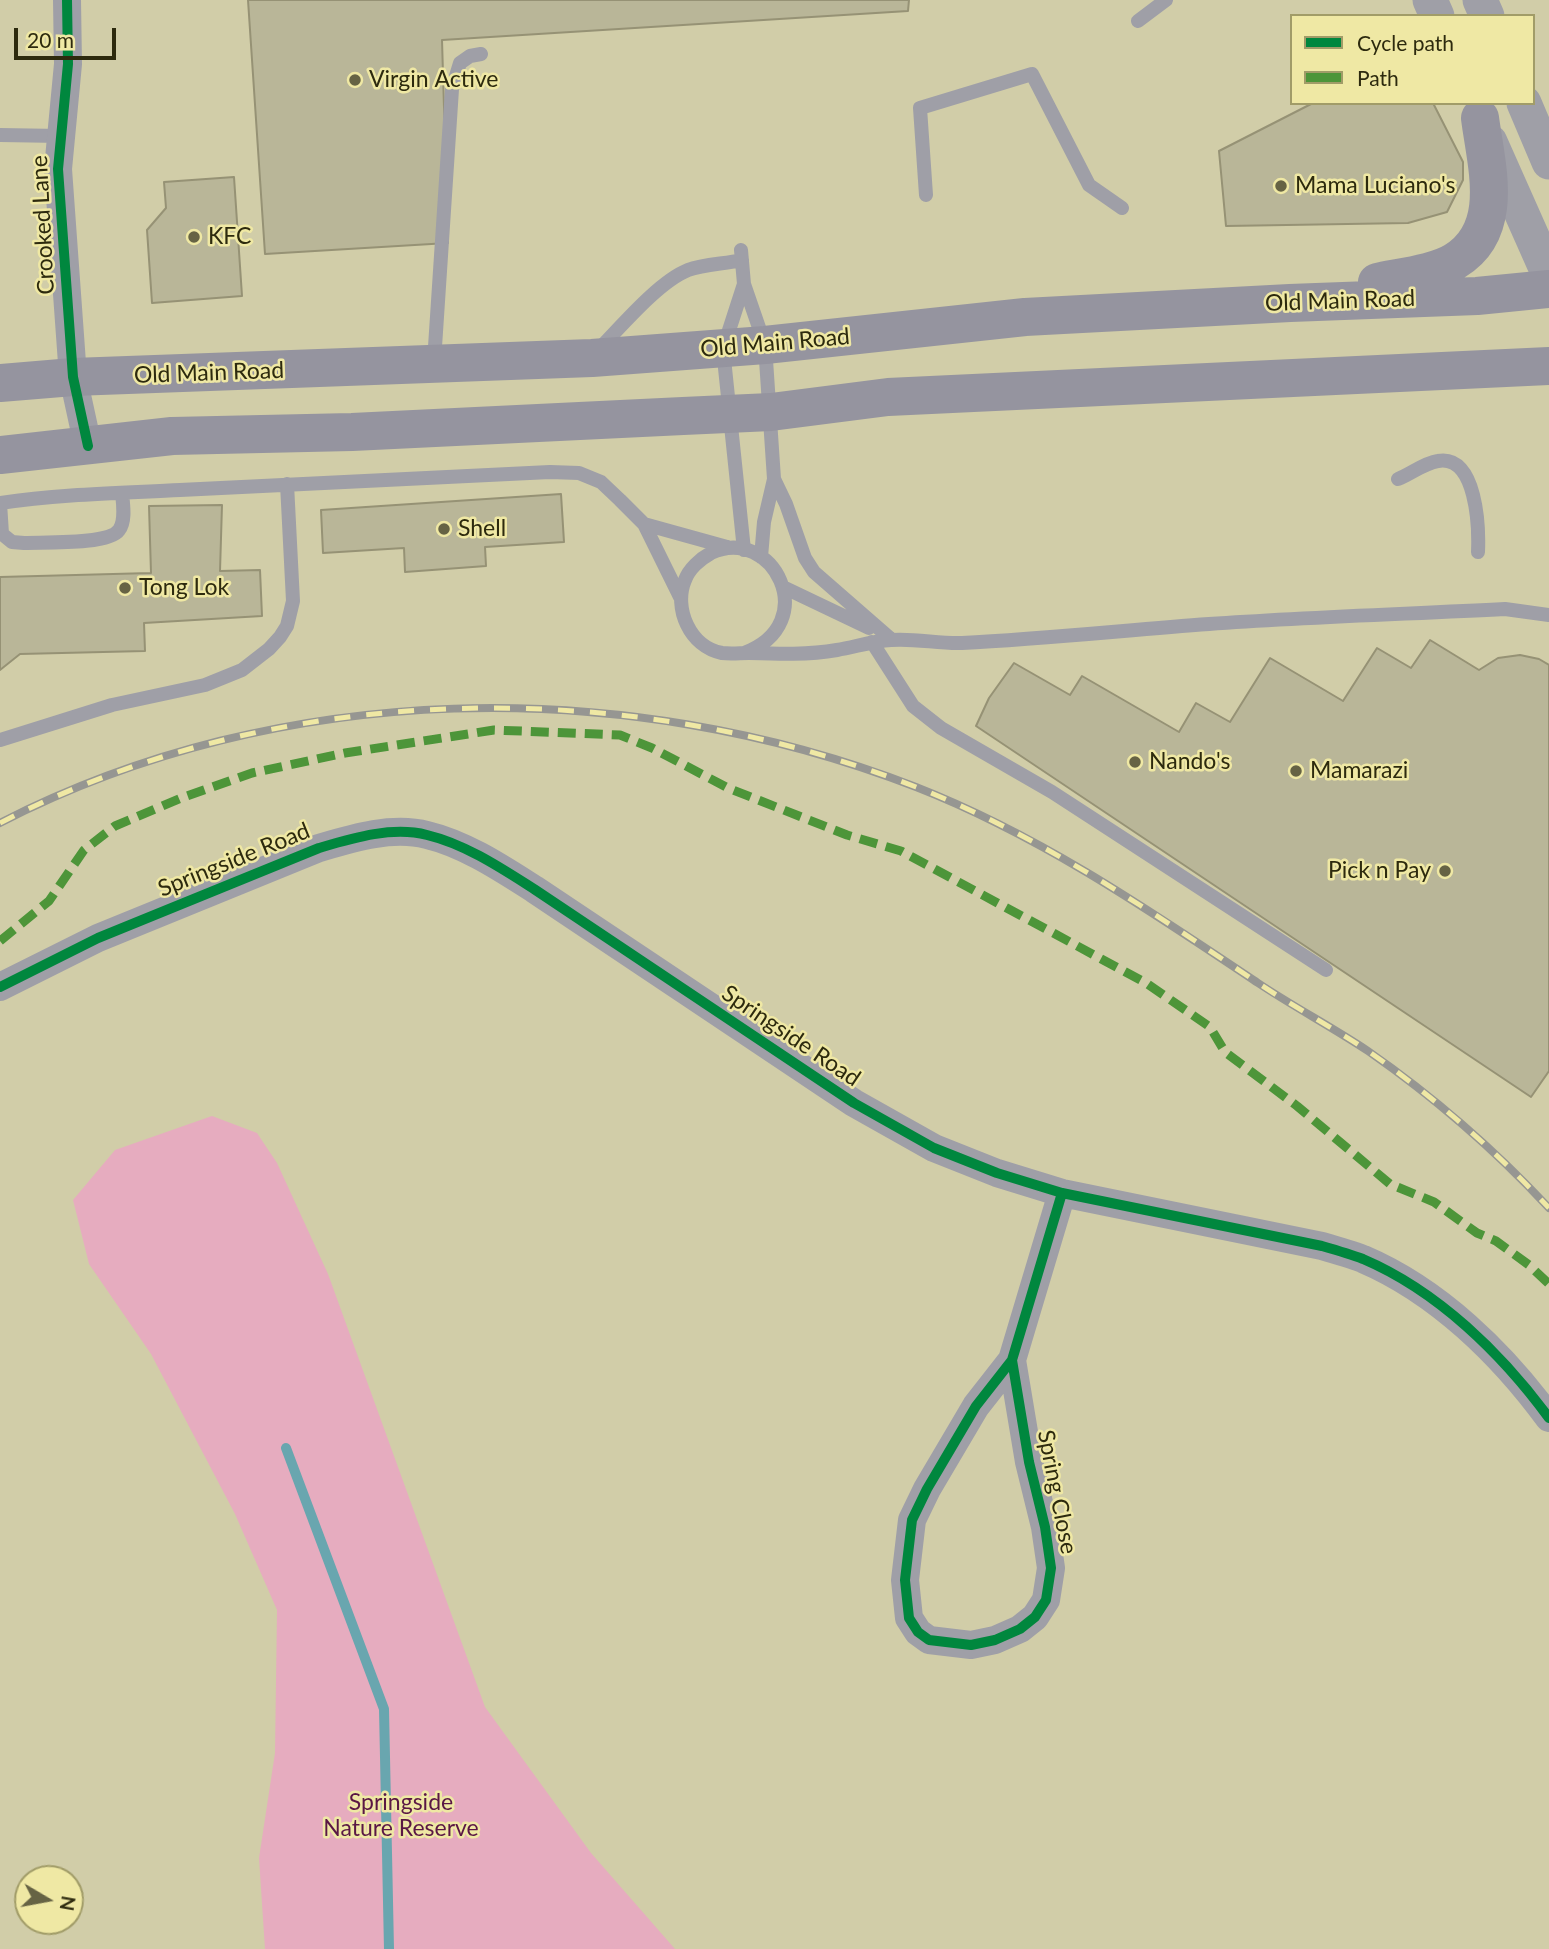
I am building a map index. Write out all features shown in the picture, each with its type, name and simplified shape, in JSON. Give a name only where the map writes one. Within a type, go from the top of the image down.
[{"type":"main road","points":[[1290,303],[1444,266],[1456,261],[1466,252],[1480,233],[1489,208],[1490,195],[1477,110]]},
{"type":"main road","name":"Old Main Road","points":[[0,383],[73,377],[592,358],[723,349],[1025,317],[1477,296],[1549,289]]},
{"type":"main road","points":[[0,455],[172,436],[352,432],[732,415],[888,397],[1549,366]]},
{"type":"street","name":"Crooked Lane","points":[[67,0],[68,64],[58,169],[73,377],[88,446]]},
{"type":"street","points":[[1525,105],[1549,162]]},
{"type":"street","points":[[1477,110],[1549,275]]},
{"type":"street","name":"Springside Road","points":[[0,987],[98,938],[319,848],[356,837],[401,832],[425,834],[490,862],[523,882],[854,1103],[934,1148],[998,1173],[1062,1193],[1322,1246],[1363,1259],[1407,1282],[1477,1336],[1549,1418]]},
{"type":"street","name":"Spring Close","points":[[1012,1360],[1051,1569],[1046,1600],[1035,1617],[1020,1629],[995,1640],[971,1645],[929,1640],[918,1632],[909,1618],[905,1580],[912,1520],[927,1489],[970,1417],[1012,1360],[1062,1193]]},
{"type":"lane","points":[[1138,22],[1166,0]]},
{"type":"lane","points":[[434,362],[452,89],[460,62],[481,54]]},
{"type":"lane","points":[[926,195],[920,108],[1032,74],[1089,186],[1122,208]]},
{"type":"lane","points":[[1,136],[61,136]]},
{"type":"lane","points":[[592,358],[633,314],[677,275],[742,255],[744,284],[765,345],[771,412],[774,479],[764,522],[761,557]]},
{"type":"lane","points":[[737,549],[732,415],[723,349],[744,284]]},
{"type":"lane","points":[[1398,479],[1427,464],[1442,460],[1461,468],[1474,495],[1478,552]]},
{"type":"lane","points":[[122,493],[122,525],[119,531],[106,540],[12,542],[2,534],[0,503],[122,493],[287,484],[579,473],[601,482],[643,524],[680,597],[684,621],[698,641],[720,653],[786,655],[836,650],[892,639],[959,643],[1230,623],[1505,609],[1549,615]]},
{"type":"lane","points":[[774,479],[805,558],[814,572],[892,639]]},
{"type":"lane","points":[[0,740],[112,705],[205,685],[242,670],[269,649],[287,626],[293,601],[287,484]]},
{"type":"lane","points":[[643,524],[761,557],[776,570],[786,601],[784,615],[778,628],[758,648],[744,653]]},
{"type":"lane","points":[[680,597],[685,579],[696,563],[712,552],[737,549]]},
{"type":"lane","points":[[783,587],[892,639]]},
{"type":"lane","points":[[872,642],[914,706],[941,728],[1052,792],[1325,970]]},
{"type":"green space","name":"Springside Nature Reserve","points":[[212,1116],[257,1133],[277,1163],[328,1274],[485,1707],[591,1853],[675,1949],[265,1949],[259,1858],[275,1753],[277,1610],[235,1514],[151,1354],[89,1264],[73,1200],[115,1150]]},
{"type":"building","points":[[248,0],[909,0],[908,11],[442,40],[448,243],[265,254]]},
{"type":"building","points":[[1309,105],[1434,105],[1463,162],[1463,180],[1447,212],[1408,223],[1226,226],[1219,151]]},
{"type":"building","points":[[234,177],[242,296],[152,303],[147,230],[166,208],[164,182]]},
{"type":"building","points":[[561,494],[564,542],[485,547],[486,566],[405,572],[404,548],[323,553],[321,510]]},
{"type":"building","points":[[222,505],[220,571],[260,570],[262,616],[144,623],[145,651],[20,654],[0,670],[0,577],[151,573],[149,506]]},
{"type":"building","points":[[1430,640],[1479,670],[1498,658],[1520,655],[1539,659],[1549,665],[1549,1071],[1531,1097],[976,726],[989,698],[1014,663],[1070,695],[1082,676],[1179,732],[1196,703],[1230,722],[1270,658],[1343,701],[1377,648],[1411,668]]},
{"type":"waterway","points":[[286,1448],[384,1709],[389,1949]]},
{"type":"railway","points":[[0,823],[108,775],[220,741],[336,719],[454,709],[572,711],[689,725],[805,750],[916,787],[962,806],[1092,876],[1354,1042],[1392,1069],[1440,1105],[1549,1208]]},
{"type":"marked path","points":[[0,941],[49,901],[84,850],[115,826],[181,798],[252,773],[345,753],[494,730],[620,735],[652,748],[728,788],[847,835],[901,851],[1146,983],[1210,1027],[1225,1052],[1297,1106],[1390,1184],[1434,1202],[1477,1233],[1496,1241],[1529,1265],[1549,1284]]},
{"type":"cycle path","points":[[67,0],[68,64],[58,169],[73,377],[88,446]]},
{"type":"cycle path","points":[[0,987],[98,938],[319,848],[386,833],[427,835],[469,851],[509,873],[854,1103],[934,1148],[997,1173],[1062,1193],[1322,1246],[1363,1259],[1391,1272],[1417,1288],[1466,1326],[1511,1371],[1549,1418]]},
{"type":"cycle path","points":[[1012,1360],[1051,1568],[1046,1600],[1035,1617],[1020,1629],[995,1640],[971,1645],[929,1640],[918,1632],[909,1618],[905,1580],[912,1520],[976,1406],[1012,1360],[1062,1193]]},
{"type":"place","name":"Virgin Active","points":[[355,80]]},
{"type":"place","name":"Mama Luciano's","points":[[1281,186]]},
{"type":"place","name":"KFC","points":[[194,237]]},
{"type":"place","name":"Shell","points":[[444,529]]},
{"type":"place","name":"Tong Lok","points":[[125,588]]},
{"type":"place","name":"Nando's","points":[[1135,762]]},
{"type":"place","name":"Mamarazi","points":[[1296,771]]},
{"type":"place","name":"Pick n Pay","points":[[1445,871]]}]
